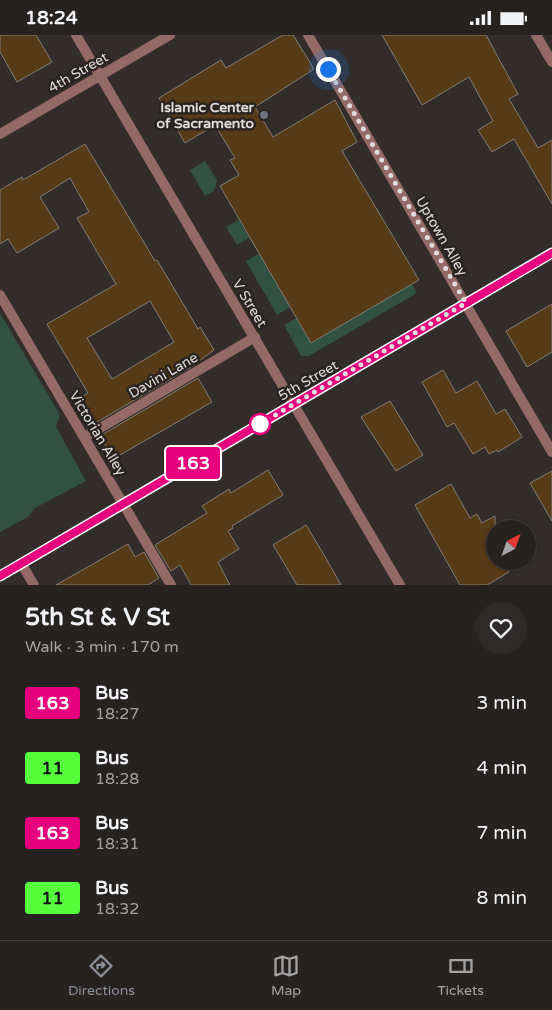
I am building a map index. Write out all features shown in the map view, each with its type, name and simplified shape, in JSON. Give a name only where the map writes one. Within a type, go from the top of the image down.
[{"type":"street","name":"V Street","points":[[76,35],[400,585]]},
{"type":"street","name":"4th Street","points":[[0,134],[170,35]]},
{"type":"street","name":"Uptown Alley","points":[[308,35],[552,452]]},
{"type":"street","points":[[536,35],[552,62]]},
{"type":"street","name":"5th Street","points":[[0,575],[552,253]]},
{"type":"street","name":"Victorian Alley","points":[[0,295],[171,585]]},
{"type":"street","name":"Davini Lane","points":[[85,437],[255,337]]},
{"type":"street","points":[[21,563],[34,585]]},
{"type":"green space","points":[[205,161],[217,180],[214,191],[205,196],[190,170]]},
{"type":"green space","points":[[239,220],[249,238],[237,245],[226,227]]},
{"type":"green space","points":[[259,254],[290,307],[277,315],[246,261]]},
{"type":"green space","points":[[412,284],[417,293],[309,356],[301,356],[284,325],[296,318],[311,342]]},
{"type":"green space","points":[[0,313],[60,415],[56,427],[86,481],[35,508],[28,517],[0,532]]},
{"type":"building","points":[[0,35],[36,35],[52,62],[17,82],[0,52]]},
{"type":"building","points":[[283,35],[293,35],[314,69],[255,107],[273,137],[335,100],[357,142],[342,151],[419,280],[311,343],[220,186],[239,175],[230,160],[235,158],[215,125],[185,143],[159,98],[221,60],[226,68]]},
{"type":"building","points":[[382,35],[486,35],[518,94],[509,99],[538,148],[552,140],[552,204],[514,139],[492,152],[478,130],[493,121],[469,77],[422,105]]},
{"type":"building","points":[[85,144],[155,261],[157,260],[198,329],[200,327],[214,350],[191,367],[92,425],[78,399],[88,393],[47,324],[116,284],[77,218],[89,212],[70,178],[40,197],[59,228],[17,253],[8,239],[0,244],[0,190],[22,177],[23,180]],"holes":[[[150,301],[174,342],[112,379],[87,338]]]},
{"type":"building","points":[[552,304],[552,352],[527,367],[506,331]]},
{"type":"building","points":[[443,370],[456,393],[477,381],[496,414],[505,409],[522,437],[498,452],[497,450],[489,454],[485,447],[473,454],[454,423],[447,427],[422,382]]},
{"type":"building","points":[[198,378],[212,402],[113,459],[100,436]]},
{"type":"building","points":[[390,401],[423,455],[396,471],[361,417]]},
{"type":"building","points":[[268,470],[283,495],[232,526],[233,528],[228,531],[239,549],[218,562],[230,585],[191,585],[180,565],[171,571],[155,545],[207,513],[202,506],[229,489],[231,493]]},
{"type":"building","points":[[552,471],[552,521],[530,483]]},
{"type":"building","points":[[451,484],[470,518],[477,514],[482,523],[486,521],[486,570],[508,570],[509,572],[487,585],[460,585],[415,505]]},
{"type":"building","points":[[306,525],[341,585],[297,585],[273,545]]},
{"type":"building","points":[[128,544],[135,557],[144,552],[159,578],[148,585],[56,585]]},
{"type":"bus line","name":"163","points":[[0,576],[552,253]]},
{"type":"place","name":"Islamic Center of Sacramento","points":[[264,115]]},
{"type":"route","points":[[260,424],[466,303],[328,69]]}]
